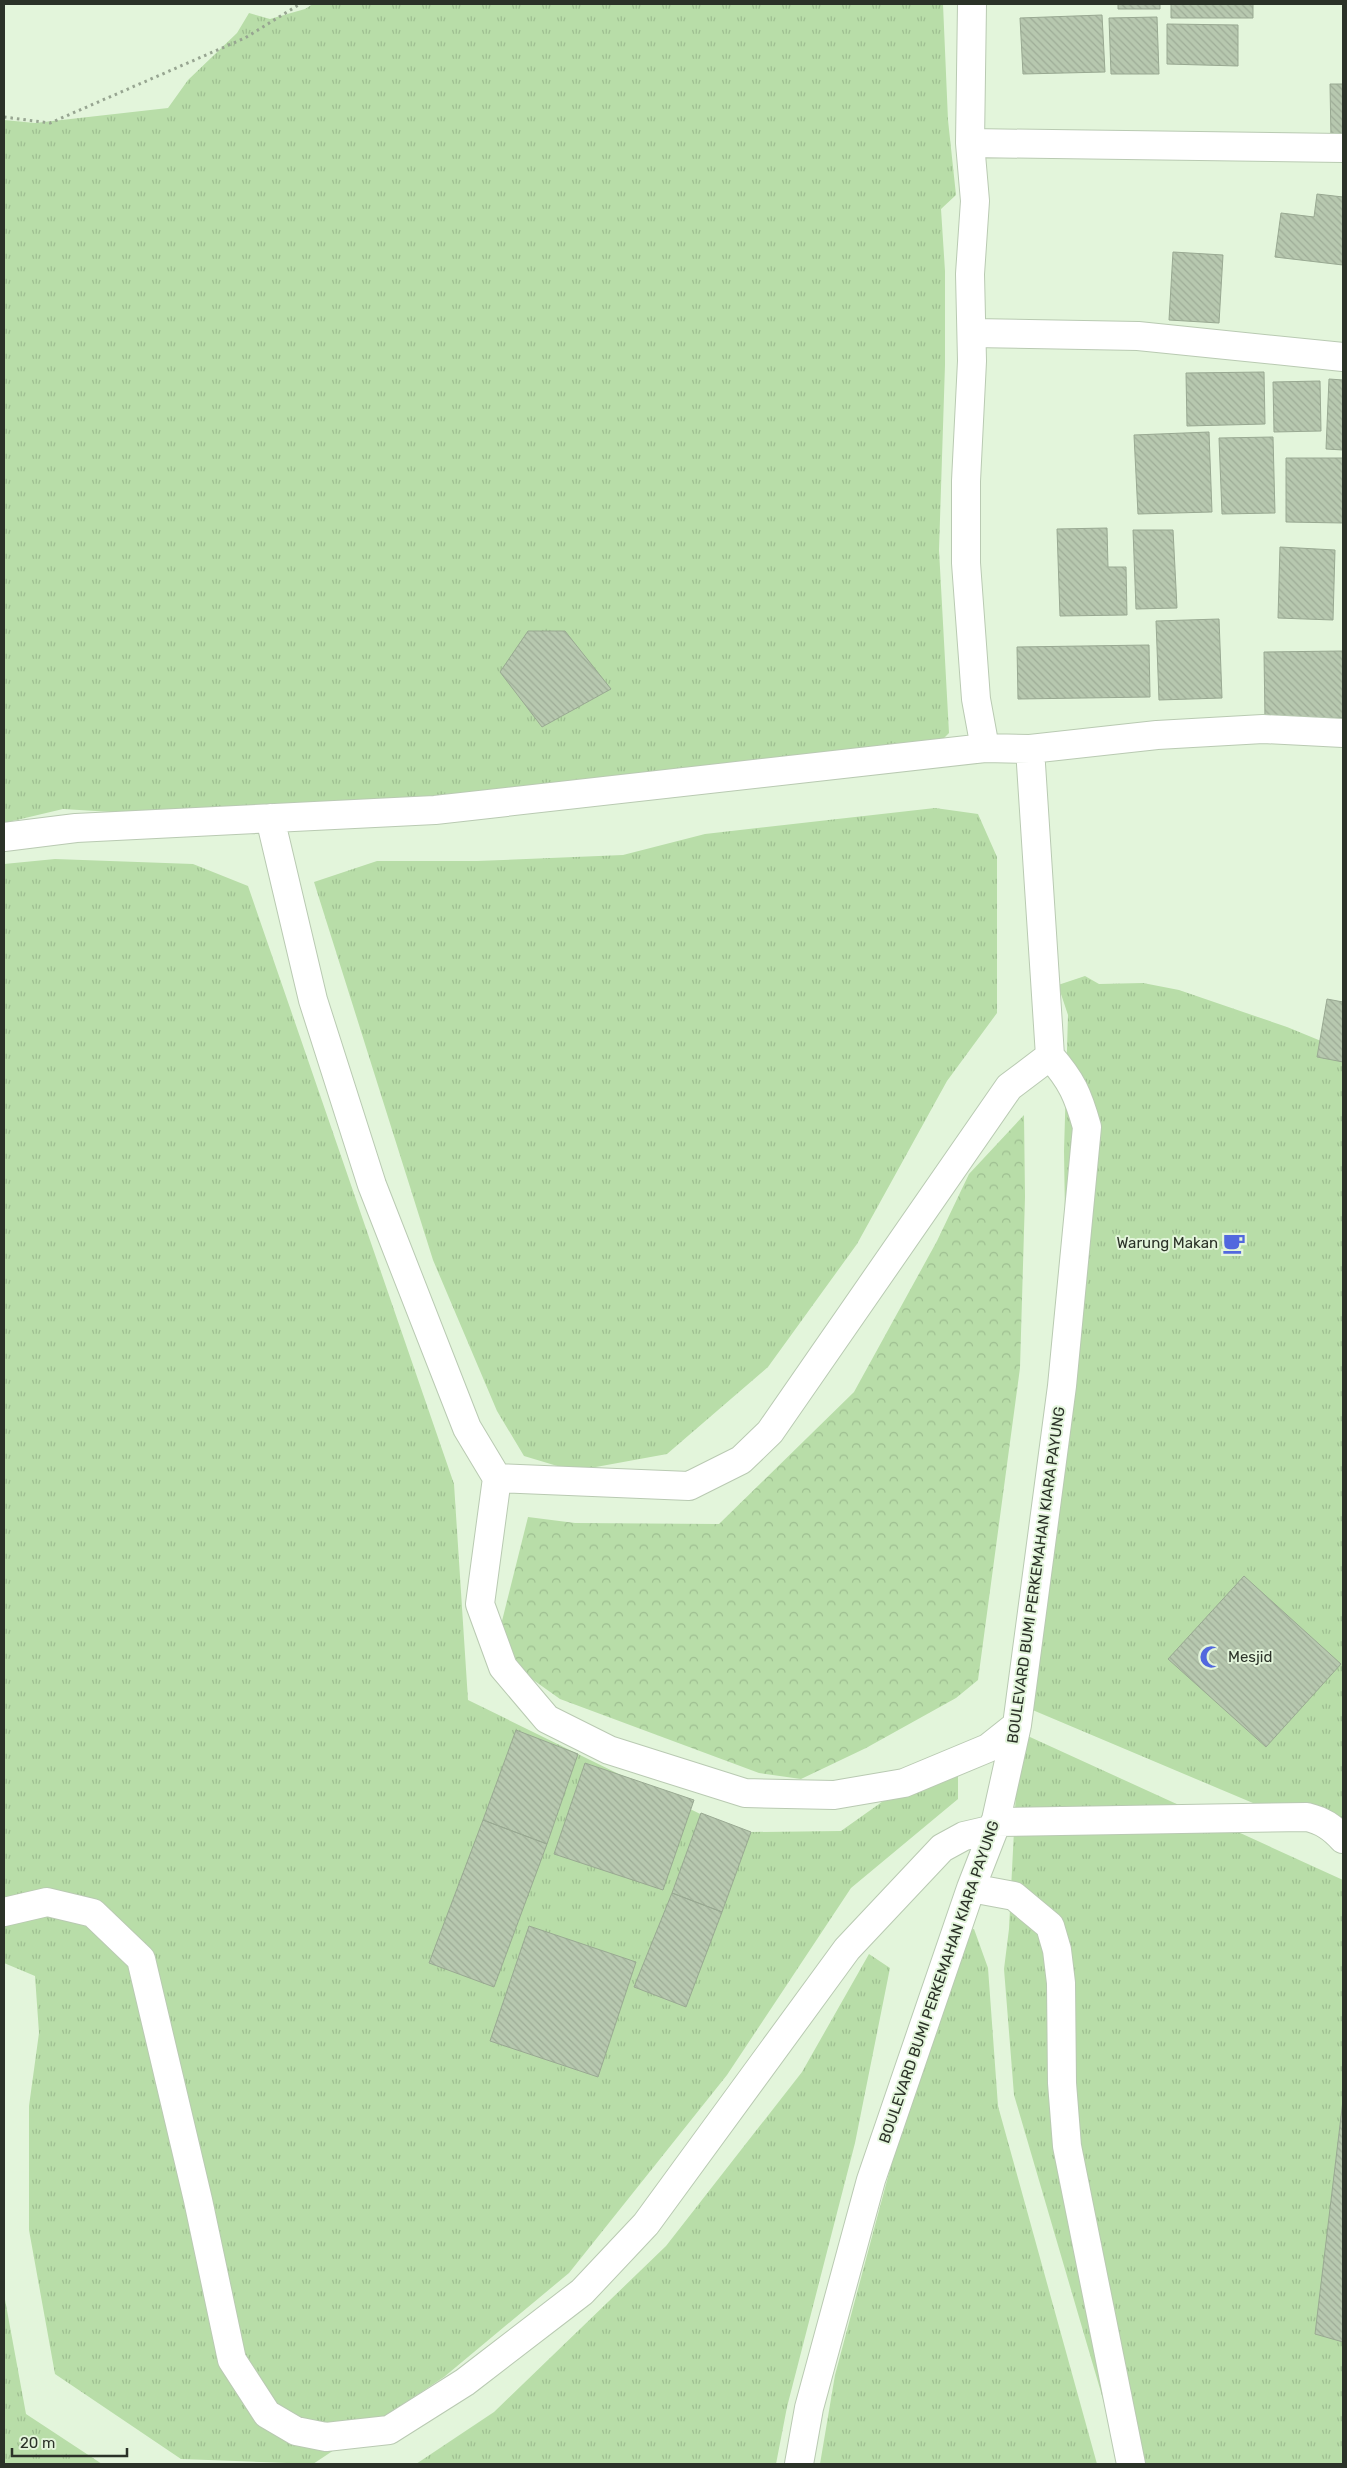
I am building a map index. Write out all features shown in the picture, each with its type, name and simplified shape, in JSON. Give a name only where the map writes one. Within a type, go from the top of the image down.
[{"type":"street","points":[[972,4],[970,143],[975,201],[970,274],[972,333],[966,481],[966,564],[976,699],[985,748]]},
{"type":"street","points":[[970,143],[1343,148]]},
{"type":"street","points":[[972,333],[1138,336],[1343,357]]},
{"type":"street","points":[[4,837],[76,828],[435,810],[985,748],[1030,749],[1157,735],[1263,729],[1343,734]]},
{"type":"street","points":[[497,1478],[688,1486],[741,1460],[770,1432],[1009,1087],[1050,1056],[1030,749]]},
{"type":"street","points":[[270,818],[313,1000],[372,1185],[467,1428],[497,1478],[480,1604],[503,1667],[547,1719],[609,1750],[745,1793],[834,1795],[904,1783],[988,1748],[1017,1725]]},
{"type":"street","name":"BOULEVARD BUMI PERKEMAHAN KIARA PAYUNG","points":[[799,2464],[809,2408],[871,2180],[971,1888],[995,1826],[1017,1725],[1062,1386],[1087,1127],[1081,1103],[1070,1079],[1050,1056]]},
{"type":"street","points":[[4,1912],[47,1902],[93,1913],[140,1959],[198,2200],[232,2360],[267,2414],[296,2431],[326,2438],[389,2430],[465,2382],[582,2292],[646,2224],[848,1949],[942,1848],[964,1836],[995,1826],[1307,1818],[1320,1820],[1334,1828],[1343,1839]]},
{"type":"street","points":[[971,1888],[1014,1896],[1050,1926],[1057,1950],[1061,1983],[1062,2083],[1067,2146],[1131,2464]]},
{"type":"path","points":[[4,117],[50,123],[246,38],[300,4]]},
{"type":"green space","points":[[313,4],[943,4],[948,120],[956,195],[941,209],[945,271],[945,365],[939,550],[949,733],[929,753],[210,818],[63,809],[4,823],[4,120],[35,123],[168,108],[188,80],[237,33],[249,13],[270,19],[305,9]]},
{"type":"green space","points":[[935,808],[978,814],[997,857],[997,1013],[947,1081],[857,1244],[768,1367],[667,1454],[574,1471],[524,1456],[497,1411],[433,1260],[314,882],[377,861],[477,861],[623,855],[705,834]]},
{"type":"green space","points":[[55,859],[193,864],[248,886],[454,1484],[468,1700],[741,1834],[751,1832],[841,1831],[958,1748],[958,1799],[851,1888],[727,2075],[569,2273],[444,2377],[313,2464],[181,2459],[55,2374],[29,2230],[29,2106],[39,2033],[35,1976],[4,1963],[4,864]]},
{"type":"green space","points":[[1085,976],[1099,984],[1143,983],[1179,990],[1287,1027],[1343,1050],[1343,1841],[1011,1701],[1066,1283],[1064,1151],[1068,1015],[1058,985]]},
{"type":"green space","points":[[1024,1115],[1025,1197],[1020,1368],[978,1680],[956,1698],[866,1748],[801,1779],[759,1773],[560,1699],[508,1662],[501,1625],[528,1517],[575,1523],[719,1524],[854,1392],[937,1241],[969,1174]]},
{"type":"green space","points":[[1019,1732],[1343,1880],[1343,2464],[1122,2464],[1014,2095],[1004,1969],[1009,1929]]},
{"type":"green space","points":[[974,1929],[988,1968],[998,2106],[1097,2464],[820,2464],[835,2375],[954,1930]]},
{"type":"green space","points":[[869,1954],[890,1968],[855,2143],[787,2407],[776,2464],[416,2464],[494,2412],[666,2246],[802,2072]]},
{"type":"green space","points":[[4,2294],[26,2414],[102,2464],[4,2464]]},
{"type":"building","points":[[1118,4],[1160,4],[1160,9],[1118,9]]},
{"type":"building","points":[[1171,4],[1253,4],[1253,18],[1171,18]]},
{"type":"building","points":[[1102,15],[1105,72],[1023,74],[1020,18]]},
{"type":"building","points":[[1157,17],[1159,74],[1111,74],[1109,18]]},
{"type":"building","points":[[1167,24],[1238,25],[1238,66],[1167,64]]},
{"type":"building","points":[[1330,84],[1343,84],[1343,138],[1331,139]]},
{"type":"building","points":[[1317,194],[1343,197],[1343,265],[1275,257],[1281,213],[1314,217]]},
{"type":"building","points":[[1173,252],[1223,255],[1219,323],[1169,320]]},
{"type":"building","points":[[1264,372],[1265,424],[1187,426],[1186,373]]},
{"type":"building","points":[[1329,379],[1343,380],[1343,450],[1326,449]]},
{"type":"building","points":[[1320,381],[1321,431],[1274,432],[1273,382]]},
{"type":"building","points":[[1209,432],[1212,512],[1138,514],[1134,435]]},
{"type":"building","points":[[1273,437],[1275,513],[1222,514],[1219,438]]},
{"type":"building","points":[[1286,458],[1343,458],[1343,523],[1286,522]]},
{"type":"building","points":[[1107,528],[1108,567],[1126,567],[1127,615],[1060,616],[1057,529]]},
{"type":"building","points":[[1133,530],[1173,530],[1177,608],[1136,609]]},
{"type":"building","points":[[1280,547],[1335,550],[1333,620],[1278,618]]},
{"type":"building","points":[[1219,619],[1222,698],[1159,700],[1156,621]]},
{"type":"building","points":[[528,631],[565,631],[611,689],[542,727],[500,672]]},
{"type":"building","points":[[1149,645],[1150,697],[1018,699],[1017,647]]},
{"type":"building","points":[[1343,651],[1343,718],[1265,719],[1264,652]]},
{"type":"building","points":[[1327,999],[1343,1002],[1343,1062],[1317,1057]]},
{"type":"building","points":[[1244,1576],[1341,1664],[1266,1747],[1168,1659]]},
{"type":"building","points":[[516,1730],[578,1754],[547,1844],[483,1820]]},
{"type":"building","points":[[585,1763],[694,1800],[663,1890],[554,1854]]},
{"type":"building","points":[[701,1813],[751,1832],[722,1912],[672,1893]]},
{"type":"building","points":[[483,1820],[547,1844],[494,1987],[429,1963]]},
{"type":"building","points":[[672,1893],[722,1912],[686,2007],[634,1987]]},
{"type":"building","points":[[529,1926],[636,1962],[598,2077],[490,2041]]},
{"type":"building","points":[[1343,2100],[1343,2342],[1315,2334]]},
{"type":"place","name":"Warung Makan","points":[[1234,1243]]},
{"type":"place","name":"Mesjid","points":[[1211,1657]]}]
